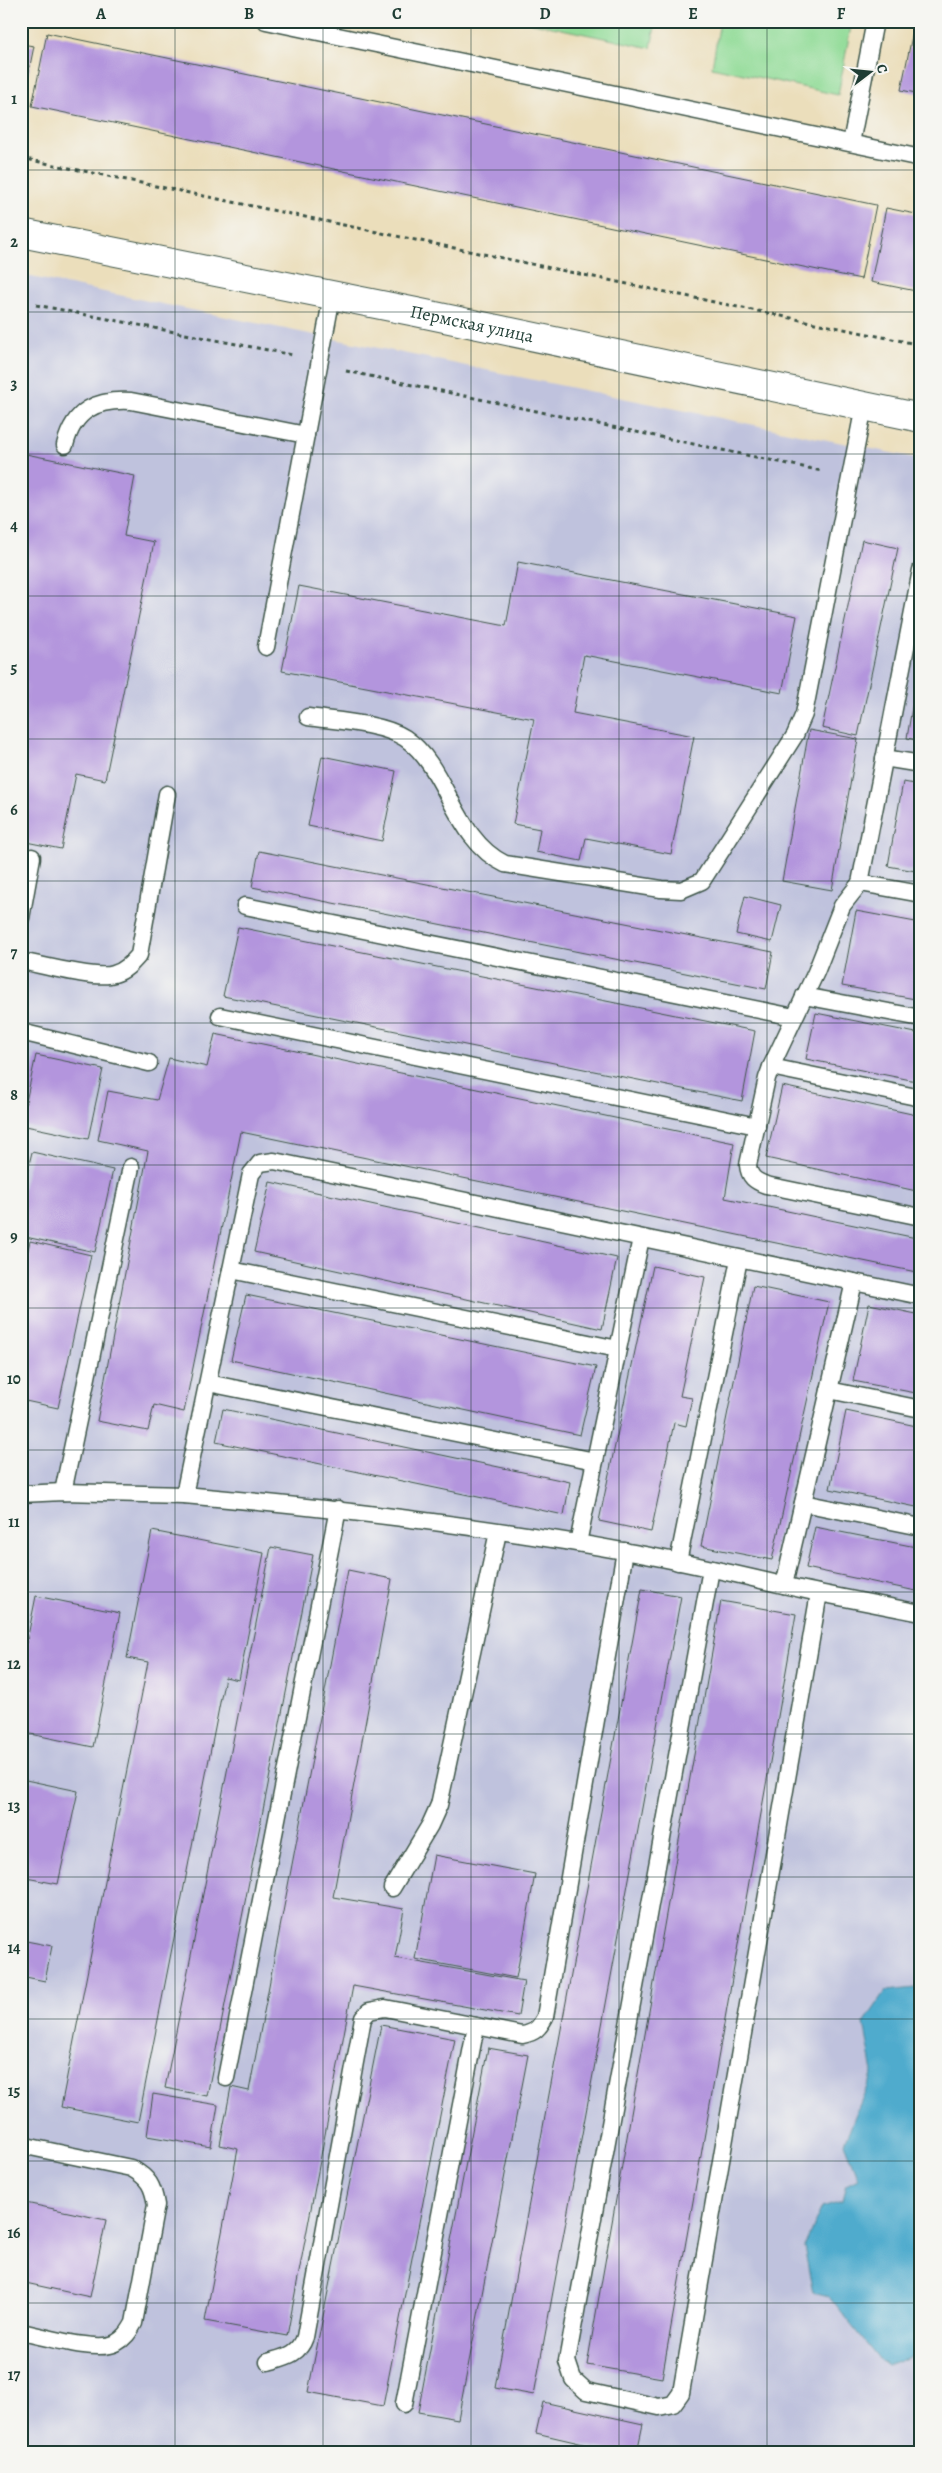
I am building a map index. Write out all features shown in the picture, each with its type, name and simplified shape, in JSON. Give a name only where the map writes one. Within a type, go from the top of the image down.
[{"type":"street","name":"Пермская улица","points":[[21,234],[332,296],[921,418]]},
{"type":"lane","points":[[266,21],[921,158]]},
{"type":"lane","points":[[851,143],[875,21]]},
{"type":"lane","points":[[266,647],[332,296]]},
{"type":"lane","points":[[65,445],[69,430],[78,416],[93,406],[113,400],[131,401],[306,435]]},
{"type":"lane","points":[[308,716],[386,730],[405,738],[424,756],[476,844],[491,857],[505,864],[661,889],[681,890],[702,881],[794,735],[804,714],[864,406]]},
{"type":"lane","points":[[921,570],[914,641],[884,758],[860,883],[842,906],[831,935],[766,1078],[748,1165],[748,1173],[755,1181],[766,1185],[921,1217]]},
{"type":"lane","points":[[884,758],[921,764]]},
{"type":"lane","points":[[21,961],[100,975],[114,974],[129,967],[138,955],[167,794]]},
{"type":"lane","points":[[21,918],[32,857]]},
{"type":"lane","points":[[860,883],[921,894]]},
{"type":"lane","points":[[245,906],[794,1017]]},
{"type":"lane","points":[[804,996],[921,1018]]},
{"type":"lane","points":[[220,1016],[757,1126]]},
{"type":"lane","points":[[21,1032],[150,1063]]},
{"type":"lane","points":[[771,1067],[921,1098]]},
{"type":"lane","points":[[184,1495],[251,1174],[260,1163],[274,1161],[921,1296]]},
{"type":"lane","points":[[63,1492],[131,1168]]},
{"type":"lane","points":[[578,1543],[641,1238]]},
{"type":"lane","points":[[678,1562],[740,1259]]},
{"type":"lane","points":[[231,1270],[618,1349]]},
{"type":"lane","points":[[784,1585],[854,1282]]},
{"type":"lane","points":[[208,1383],[595,1461]]},
{"type":"lane","points":[[829,1390],[921,1409]]},
{"type":"lane","points":[[21,1494],[63,1492],[184,1495],[338,1509],[625,1551],[921,1613]]},
{"type":"lane","points":[[803,1503],[921,1527]]},
{"type":"lane","points":[[226,2078],[338,1509]]},
{"type":"lane","points":[[392,1888],[430,1825],[439,1805],[498,1532]]},
{"type":"lane","points":[[268,2362],[295,2353],[302,2347],[305,2337],[363,2018],[369,2010],[385,2008],[522,2034],[531,2034],[540,2028],[545,2017],[625,1551]]},
{"type":"lane","points":[[711,1569],[567,2361],[573,2379],[586,2390],[659,2407],[673,2404],[681,2393],[819,1592]]},
{"type":"lane","points":[[404,2404],[476,2026]]},
{"type":"lane","points":[[21,2145],[132,2168],[144,2175],[153,2187],[156,2205],[134,2324],[126,2336],[115,2344],[99,2347],[21,2332]]},
{"type":"path","points":[[21,158],[921,345]]},
{"type":"path","points":[[36,306],[308,358],[334,369],[850,477]]},
{"type":"shaded area","points":[[21,275],[921,459],[921,2452],[21,2452]]},
{"type":"green space","points":[[524,21],[656,21],[651,48]]},
{"type":"green space","points":[[720,21],[852,21],[838,95],[712,67]]},
{"type":"water","points":[[916,1988],[921,1991],[921,2352],[888,2366],[880,2360],[829,2296],[813,2292],[804,2247],[822,2207],[842,2201],[846,2185],[858,2179],[844,2143],[873,2072],[864,2023],[886,1991]]},
{"type":"building","points":[[915,21],[921,21],[921,94],[901,90]]},
{"type":"building","points":[[47,33],[876,205],[861,279],[32,106]]},
{"type":"building","points":[[21,44],[34,46],[22,105],[21,105]]},
{"type":"building","points":[[886,208],[921,215],[921,292],[871,282]]},
{"type":"building","points":[[21,453],[135,476],[124,536],[154,542],[105,780],[76,774],[61,849],[21,841]]},
{"type":"building","points":[[862,540],[898,548],[858,736],[822,728]]},
{"type":"building","points":[[518,562],[797,616],[782,693],[584,655],[573,713],[694,736],[671,854],[586,838],[581,861],[536,852],[540,829],[513,824],[534,719],[282,671],[299,586],[506,626]]},
{"type":"building","points":[[919,665],[921,665],[921,741],[907,738]]},
{"type":"building","points":[[809,730],[858,739],[832,890],[782,881]]},
{"type":"building","points":[[322,756],[396,771],[382,841],[308,826]]},
{"type":"building","points":[[903,782],[921,785],[921,872],[888,866]]},
{"type":"building","points":[[259,851],[773,952],[766,989],[252,887]]},
{"type":"building","points":[[745,896],[781,905],[772,942],[736,934]]},
{"type":"building","points":[[856,911],[921,923],[921,1000],[842,986]]},
{"type":"building","points":[[238,927],[755,1031],[742,1101],[223,996]]},
{"type":"building","points":[[816,1013],[921,1034],[921,1082],[806,1059]]},
{"type":"building","points":[[215,1034],[734,1143],[725,1198],[921,1239],[921,1273],[241,1132],[184,1412],[154,1405],[148,1431],[97,1421],[148,1151],[98,1140],[108,1091],[157,1100],[169,1058],[207,1067]]},
{"type":"building","points":[[36,1055],[103,1069],[88,1139],[21,1125]]},
{"type":"building","points":[[782,1086],[921,1116],[921,1192],[766,1158]]},
{"type":"building","points":[[32,1152],[113,1170],[95,1252],[21,1236],[21,1198]]},
{"type":"building","points":[[270,1182],[617,1258],[602,1329],[254,1252]]},
{"type":"building","points":[[30,1241],[91,1255],[58,1408],[21,1400],[21,1280]]},
{"type":"building","points":[[653,1266],[705,1277],[680,1396],[692,1398],[686,1426],[674,1423],[651,1532],[599,1521]]},
{"type":"building","points":[[753,1286],[829,1302],[772,1560],[701,1546]]},
{"type":"building","points":[[246,1295],[596,1367],[580,1435],[231,1360]]},
{"type":"building","points":[[869,1304],[921,1315],[921,1394],[853,1381]]},
{"type":"building","points":[[223,1409],[570,1482],[564,1515],[216,1442]]},
{"type":"building","points":[[846,1411],[921,1427],[921,1508],[830,1489]]},
{"type":"building","points":[[815,1527],[921,1548],[921,1592],[806,1568]]},
{"type":"building","points":[[152,1531],[264,1553],[239,1680],[225,1677],[138,2122],[61,2107],[148,1662],[127,1658]]},
{"type":"building","points":[[271,1547],[313,1555],[207,2096],[165,2088]]},
{"type":"building","points":[[348,1570],[392,1579],[333,1897],[404,1909],[395,1958],[524,1981],[518,2016],[353,1986],[287,2336],[205,2321],[238,2149],[220,2145],[231,2087],[249,2091]]},
{"type":"building","points":[[642,1589],[681,1596],[534,2395],[495,2388]]},
{"type":"building","points":[[36,1596],[120,1613],[93,1747],[21,1732],[21,1671]]},
{"type":"building","points":[[721,1601],[796,1614],[662,2378],[587,2365]]},
{"type":"building","points":[[21,1779],[78,1791],[58,1884],[21,1877]]},
{"type":"building","points":[[434,1855],[535,1874],[516,1978],[415,1959]]},
{"type":"building","points":[[21,1940],[52,1946],[45,1981],[21,1976]]},
{"type":"building","points":[[381,2025],[455,2039],[383,2406],[308,2392]]},
{"type":"building","points":[[488,2048],[528,2055],[458,2419],[418,2412]]},
{"type":"building","points":[[153,2094],[218,2105],[211,2147],[147,2136]]},
{"type":"building","points":[[21,2202],[106,2220],[90,2297],[21,2282]]},
{"type":"building","points":[[543,2402],[643,2424],[637,2452],[618,2452],[536,2433]]}]
